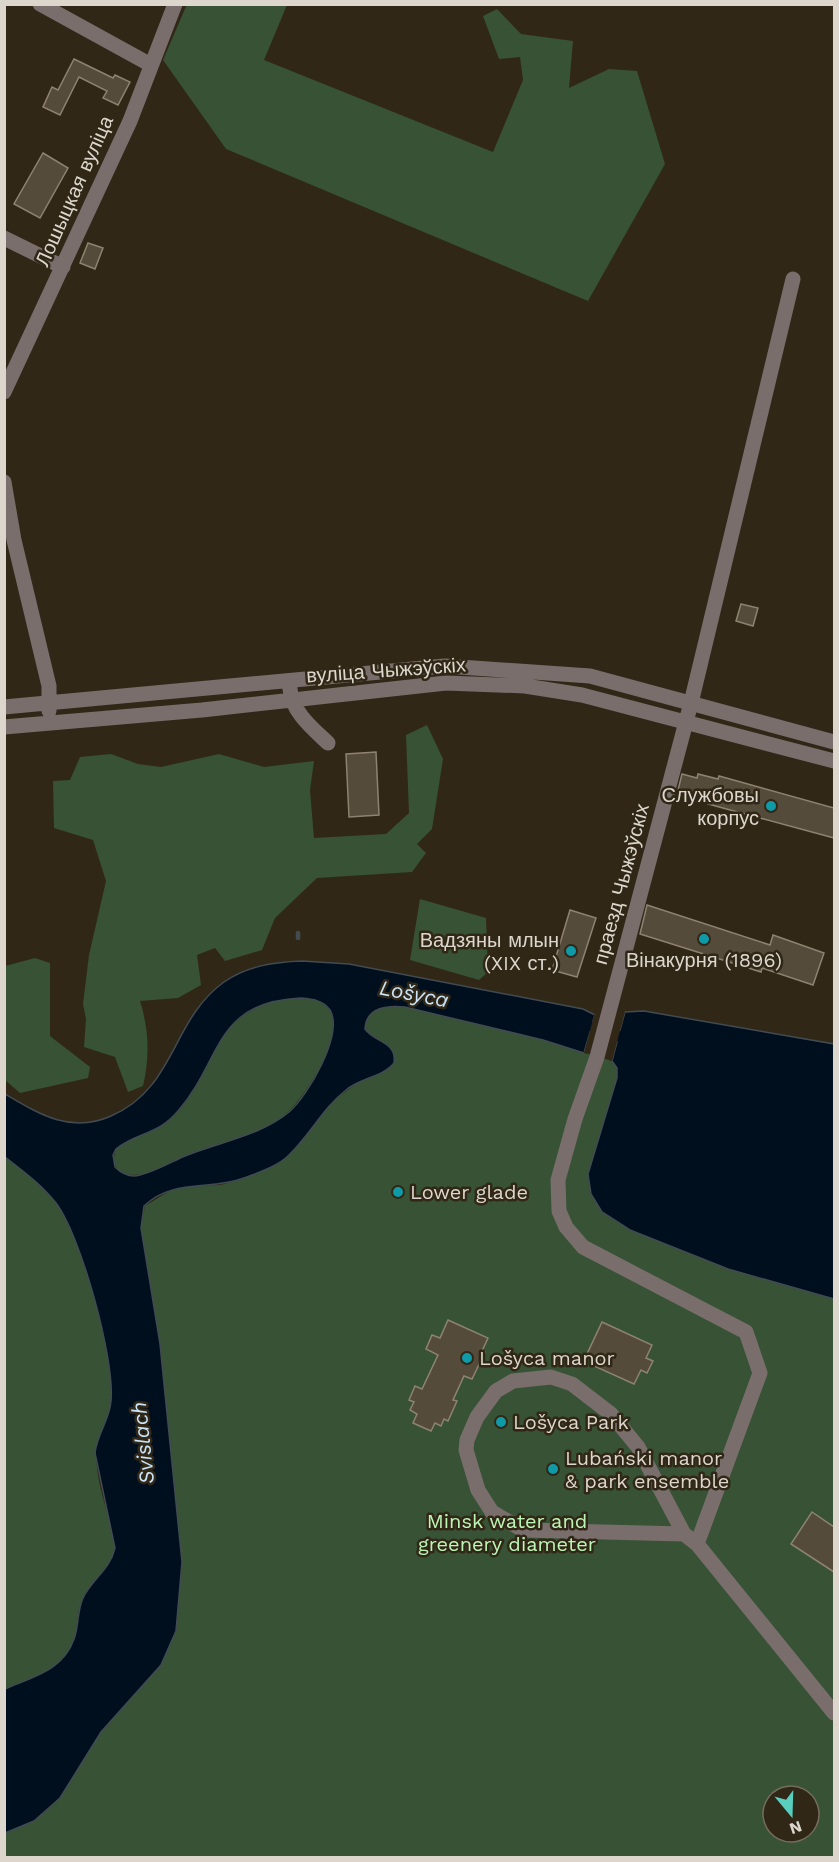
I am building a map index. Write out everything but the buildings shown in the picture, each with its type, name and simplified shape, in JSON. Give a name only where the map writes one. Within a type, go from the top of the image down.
[{"type":"street","points":[[40,4],[151,65]]},
{"type":"street","name":"Лошыцкая вуліца","points":[[4,392],[130,121],[175,4]]},
{"type":"street","points":[[4,238],[63,267]]},
{"type":"street","name":"праезд Чыжэўскіх","points":[[697,1544],[760,1373],[746,1332],[593,1252],[572,1237],[559,1211],[558,1180],[574,1119],[597,1057],[691,703],[793,279]]},
{"type":"street","points":[[4,482],[14,540],[49,686],[49,723]]},
{"type":"street","name":"вуліца Чыжэўскіх","points":[[4,707],[445,666],[590,676],[834,742]]},
{"type":"street","points":[[289,680],[291,698],[303,718],[328,743]]},
{"type":"street","name":"вуліца Чыжэўскіх","points":[[4,727],[202,710],[291,698],[446,683],[525,686],[582,695],[834,761]]},
{"type":"street","points":[[684,1534],[522,1530],[492,1512],[478,1490],[466,1450],[467,1440],[477,1417],[496,1391],[513,1381],[551,1377],[572,1384],[611,1414],[638,1447],[684,1534],[697,1544],[834,1713]]},
{"type":"green space","points":[[187,4],[287,5],[264,60],[493,152],[523,80],[520,57],[499,59],[483,16],[497,9],[521,34],[573,41],[569,88],[609,69],[637,71],[665,164],[588,301],[226,149],[163,60]]},
{"type":"green space","points":[[427,725],[443,759],[432,829],[417,844],[426,853],[412,872],[317,878],[275,918],[262,950],[225,961],[215,948],[197,955],[201,985],[178,998],[140,1001],[147,1033],[147,1064],[143,1086],[128,1092],[115,1057],[84,1047],[86,1019],[83,1004],[89,955],[106,881],[93,840],[54,828],[53,781],[70,780],[80,757],[111,754],[138,764],[161,767],[219,754],[264,767],[314,761],[310,790],[314,838],[386,834],[409,813],[406,735]]},
{"type":"green space","points":[[420,899],[486,918],[488,972],[479,980],[410,960]]},
{"type":"green space","points":[[35,958],[50,963],[50,1036],[90,1067],[88,1078],[20,1093],[5,1080],[5,966]]},
{"type":"green space","points":[[307,998],[322,1003],[332,1017],[333,1031],[329,1047],[312,1081],[291,1109],[259,1130],[196,1151],[152,1171],[136,1175],[119,1172],[113,1161],[116,1149],[161,1126],[176,1114],[190,1096],[218,1044],[229,1030],[242,1017],[261,1006],[286,999]]},
{"type":"green space","name":"Minsk water and greenery diameter","points":[[384,1006],[405,1007],[543,1040],[612,1061],[617,1068],[617,1078],[588,1174],[630,1230],[728,1269],[834,1299],[834,1857],[5,1858],[5,1833],[34,1821],[60,1798],[101,1732],[161,1665],[176,1631],[182,1562],[160,1344],[141,1228],[145,1206],[171,1190],[184,1186],[220,1185],[232,1182],[287,1157],[335,1100],[362,1079],[376,1039],[365,1029],[373,1012]]},
{"type":"green space","points":[[4,1157],[40,1185],[58,1206],[77,1245],[95,1297],[108,1351],[112,1394],[109,1413],[96,1456],[115,1548],[109,1562],[81,1603],[75,1635],[64,1657],[47,1671],[5,1689]]},
{"type":"water","points":[[302,961],[349,964],[583,1009],[595,1015],[593,1021],[620,1030],[625,1012],[644,1011],[834,1044],[834,1299],[728,1269],[630,1230],[602,1212],[591,1194],[588,1174],[617,1078],[617,1068],[612,1061],[617,1042],[590,1032],[584,1053],[543,1040],[405,1007],[385,1007],[374,1012],[369,1016],[365,1029],[389,1046],[394,1056],[394,1063],[384,1071],[352,1086],[338,1097],[297,1147],[284,1159],[268,1169],[231,1182],[179,1188],[167,1192],[155,1197],[144,1206],[141,1228],[160,1344],[182,1562],[176,1631],[161,1665],[101,1732],[60,1798],[34,1821],[5,1833],[5,1689],[46,1672],[62,1659],[74,1639],[83,1598],[113,1556],[115,1548],[95,1453],[111,1401],[108,1357],[102,1329],[85,1269],[66,1219],[44,1190],[5,1157],[5,1094],[43,1114],[69,1122],[96,1121],[111,1116],[132,1104],[149,1089],[193,1015],[224,982],[251,969],[271,964]],"holes":[[[301,998],[321,1002],[330,1010],[333,1021],[332,1034],[328,1049],[314,1079],[289,1112],[252,1133],[185,1156],[146,1174],[128,1175],[115,1167],[113,1155],[116,1149],[132,1139],[155,1130],[178,1111],[193,1091],[223,1036],[235,1022],[251,1010],[272,1002]]]},
{"type":"pier","points":[[622,1011],[625,1012],[612,1061],[609,1060],[614,1043],[592,1036],[587,1054],[584,1053],[595,1012],[596,1020],[618,1026]]},
{"type":"waterway","points":[[298,933],[298,938]]},
{"type":"place","name":"Службовы корпус","points":[[771,806]]},
{"type":"place","name":"Вінакурня (1896)","points":[[704,939]]},
{"type":"place","name":"Вадзяны млын (XIX ст.)","points":[[571,951]]},
{"type":"place","name":"Lower glade","points":[[398,1192]]},
{"type":"place","name":"Lošyca manor","points":[[467,1358]]},
{"type":"place","name":"Lošyca Park","points":[[501,1422]]},
{"type":"place","name":"Lubański manor & park ensemble","points":[[553,1469]]},
{"type":"water label","name":"Lošyca","points":[[414,994]]},
{"type":"water label","name":"Svislach","points":[[143,1443]]}]
